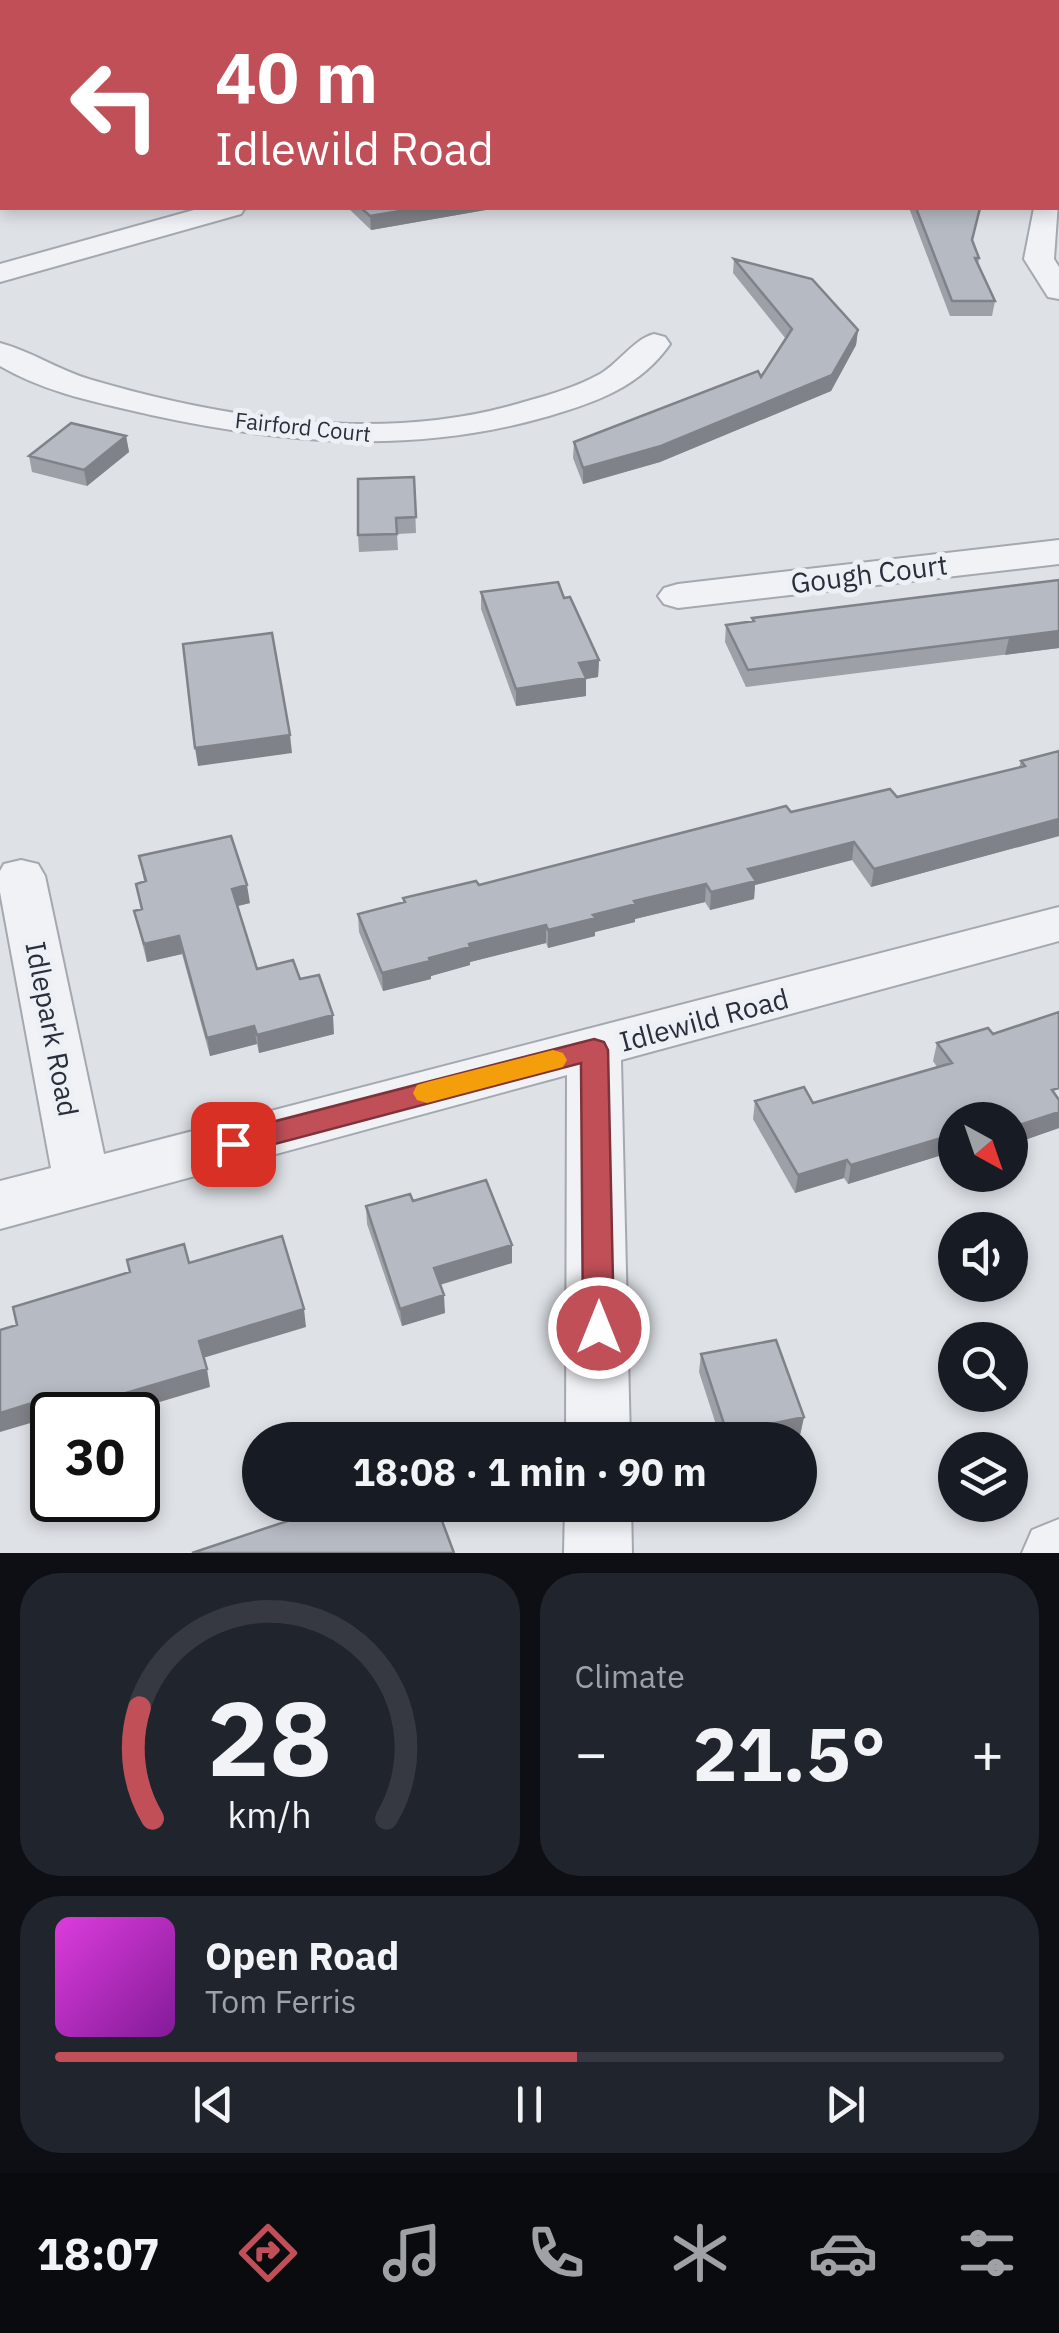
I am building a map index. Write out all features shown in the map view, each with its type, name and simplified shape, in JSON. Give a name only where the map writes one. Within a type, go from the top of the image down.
[{"type":"street","points":[[0,274],[224,210]]},
{"type":"street","points":[[1048,210],[1039,259],[1059,290]]},
{"type":"street","name":"Fairford Court","points":[[0,353],[91,392],[211,418],[353,436],[415,433],[512,418],[619,379],[638,366],[654,344]]},
{"type":"street","name":"Gough Court","points":[[678,596],[1059,552]]},
{"type":"street","name":"Idlepark Road","points":[[22,876],[82,1183]]},
{"type":"street","name":"Idlewild Road","points":[[0,1205],[1059,924]]},
{"type":"street","points":[[594,1050],[598,1422]]},
{"type":"street","points":[[598,1522],[598,1553]]},
{"type":"building","points":[[363,210],[406,210],[370,216]]},
{"type":"building","points":[[917,210],[980,210],[972,240],[979,258],[975,258],[995,301],[952,301]]},
{"type":"building","points":[[734,259],[812,279],[858,330],[832,375],[661,446],[583,468],[574,442],[758,371],[761,377],[792,329]]},
{"type":"building","points":[[71,423],[126,436],[84,470],[29,456]]},
{"type":"building","points":[[414,477],[416,517],[396,518],[397,534],[358,535],[358,479]]},
{"type":"building","points":[[1059,580],[1059,631],[748,670],[726,625],[754,621],[752,618]]},
{"type":"building","points":[[558,582],[564,598],[570,597],[599,660],[579,663],[586,678],[516,689],[481,592]]},
{"type":"building","points":[[272,633],[290,735],[195,748],[183,644]]},
{"type":"building","points":[[1059,751],[1059,819],[874,869],[854,842],[748,869],[756,881],[711,892],[706,884],[634,901],[636,904],[593,915],[596,918],[548,930],[546,925],[469,944],[470,947],[429,958],[430,961],[382,973],[358,914],[405,902],[403,898],[476,881],[479,885],[786,806],[791,812],[890,789],[897,797],[1025,766],[1021,761]]},
{"type":"building","points":[[231,836],[247,885],[232,889],[257,969],[293,960],[300,979],[319,975],[333,1015],[257,1035],[254,1026],[207,1038],[179,936],[144,944],[134,911],[142,909],[136,884],[146,881],[139,856]]},
{"type":"building","points":[[1059,1012],[1059,1088],[1052,1090],[1059,1100],[1059,1112],[1028,1122],[1028,1102],[938,1102],[938,1139],[851,1165],[847,1160],[798,1175],[755,1101],[804,1087],[813,1103],[952,1063],[937,1043],[988,1028],[993,1034]]},
{"type":"building","points":[[486,1180],[512,1245],[434,1268],[444,1295],[400,1309],[366,1206],[410,1194],[413,1201]]},
{"type":"building","points":[[282,1236],[304,1309],[199,1341],[207,1369],[129,1392],[30,1392],[30,1411],[29,1404],[0,1413],[0,1330],[17,1325],[13,1307],[130,1272],[127,1260],[184,1244],[189,1263]]},
{"type":"building","points":[[776,1340],[804,1417],[780,1422],[723,1422],[701,1354]]},
{"type":"building","points":[[284,1522],[442,1522],[454,1553],[192,1553]]},
{"type":"slow traffic","points":[[427,1093],[553,1060]]},
{"type":"route","points":[[233,1144],[594,1050],[599,1328]]}]
